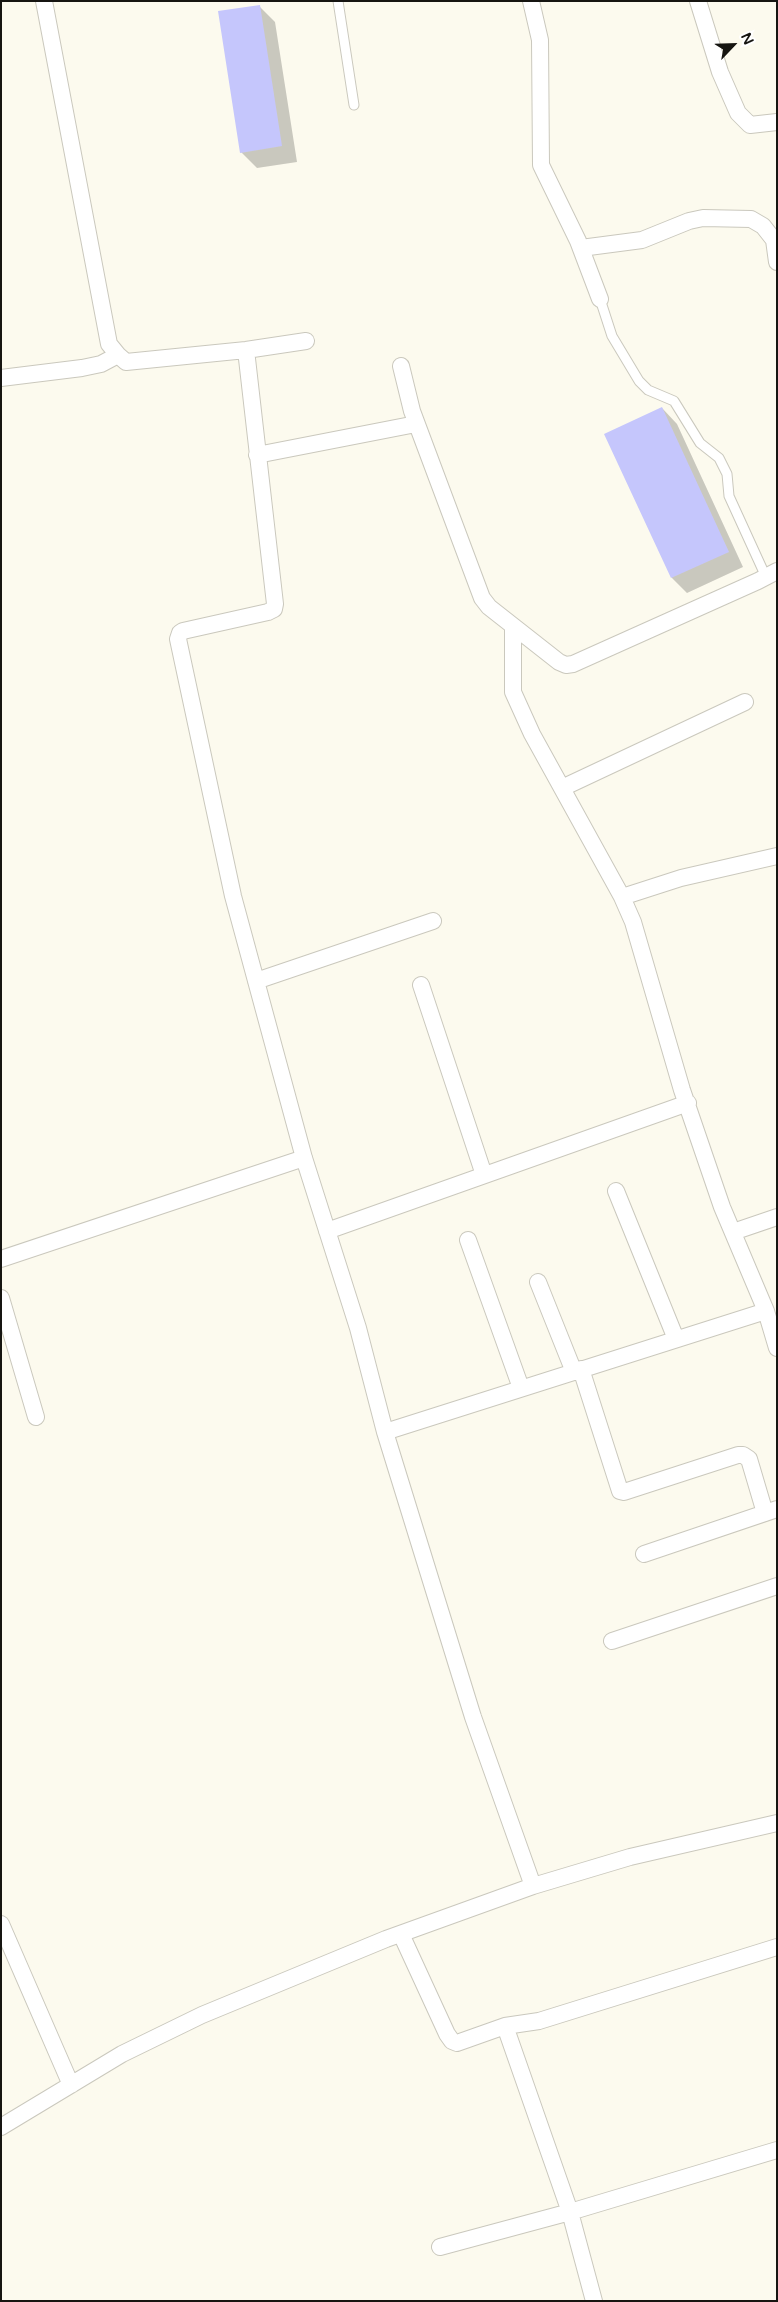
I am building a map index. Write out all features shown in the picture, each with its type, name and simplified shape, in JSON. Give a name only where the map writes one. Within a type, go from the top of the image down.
[{"type":"street","points":[[44,1],[109,344],[126,362],[246,350],[306,341]]},
{"type":"street","points":[[531,1],[540,40],[541,165],[581,248],[600,299]]},
{"type":"street","points":[[698,1],[720,72],[738,113],[750,125],[777,122]]},
{"type":"street","points":[[581,248],[642,240],[689,221],[703,218],[751,219],[763,226],[774,240],[777,262]]},
{"type":"street","points":[[246,350],[274,609],[184,631],[180,633],[178,639],[233,896],[304,1158],[358,1328],[385,1432],[473,1717],[533,1886]]},
{"type":"street","points":[[1,378],[82,368],[101,364],[118,355]]},
{"type":"street","points":[[402,366],[407,397],[416,424],[482,598],[489,607],[560,662],[566,665],[574,664],[771,574]]},
{"type":"street","points":[[257,455],[416,424]]},
{"type":"street","points":[[513,626],[513,692],[532,734],[622,896],[633,922],[722,1207],[766,1310],[777,1348]]},
{"type":"street","points":[[562,788],[745,702]]},
{"type":"street","points":[[622,896],[681,878],[777,856]]},
{"type":"street","points":[[256,981],[432,921]]},
{"type":"street","points":[[420,985],[484,1175]]},
{"type":"street","points":[[327,1231],[688,1103]]},
{"type":"street","points":[[1,1259],[304,1158]]},
{"type":"street","points":[[616,1191],[676,1339]]},
{"type":"street","points":[[733,1232],[777,1217]]},
{"type":"street","points":[[468,1240],[522,1388]]},
{"type":"street","points":[[538,1282],[578,1370],[620,1491],[624,1492],[738,1454],[748,1459],[771,1511],[644,1554]]},
{"type":"street","points":[[1,1298],[36,1417]]},
{"type":"street","points":[[385,1432],[766,1310]]},
{"type":"street","points":[[612,1642],[777,1586]]},
{"type":"street","points":[[1,2127],[122,2054],[202,2015],[401,1934],[533,1886],[630,1857],[777,1823]]},
{"type":"street","points":[[1,1924],[71,2085]]},
{"type":"street","points":[[401,1934],[452,2041],[463,2042],[505,2026],[539,2021],[777,1946]]},
{"type":"street","points":[[505,2026],[570,2212],[594,2301]]},
{"type":"street","points":[[440,2247],[570,2212],[777,2150]]},
{"type":"lane","points":[[338,1],[354,105]]},
{"type":"lane","points":[[600,299],[612,336],[640,381],[648,390],[674,401],[700,442],[719,458],[727,474],[730,496],[771,574]]},
{"type":"building","points":[[260,5],[282,146],[240,153],[218,11]]},
{"type":"building","points":[[662,407],[729,552],[671,578],[604,434]]}]
